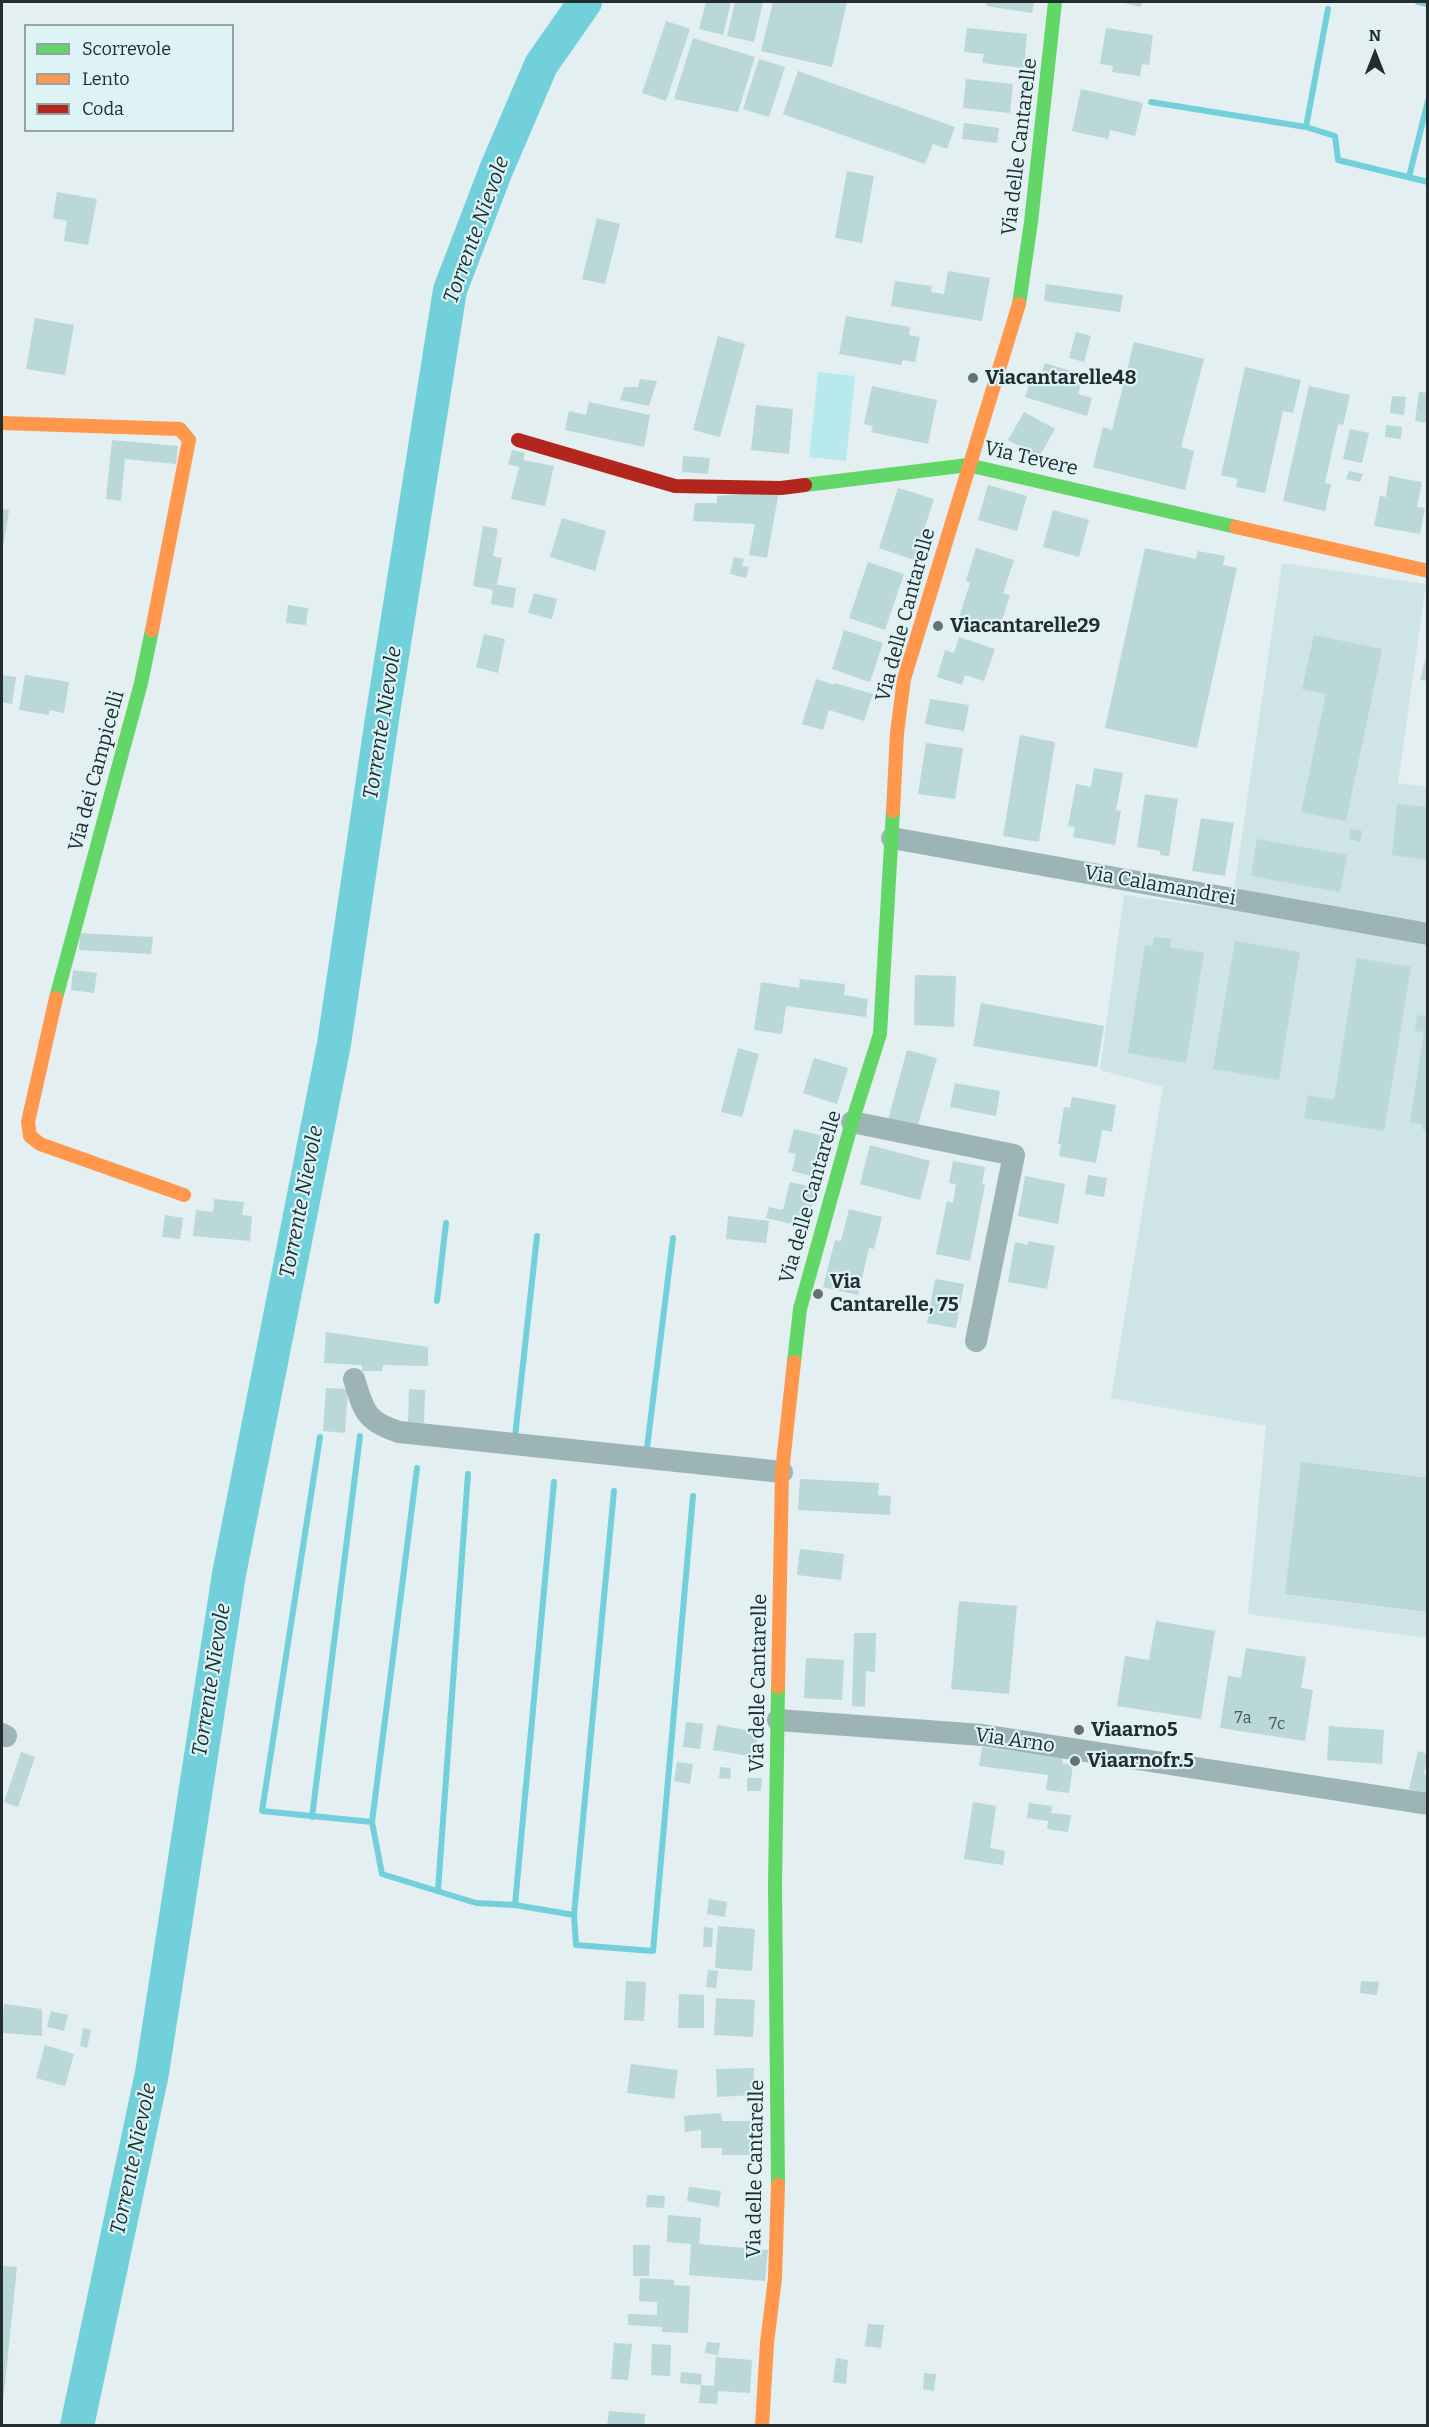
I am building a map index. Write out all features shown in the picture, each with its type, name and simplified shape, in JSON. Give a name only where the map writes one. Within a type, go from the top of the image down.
[{"type":"street","name":"Via delle Cantarelle","points":[[762,2426],[767,2343],[775,2278],[778,2176],[775,1885],[782,1472],[800,1309],[852,1122],[880,1034],[897,733],[904,679],[1020,298],[1033,211],[1055,2]]},
{"type":"street","name":"Via dei Campicelli","points":[[2,423],[180,429],[189,440],[141,683],[52,1013],[28,1122],[30,1136],[40,1144],[184,1195]]},
{"type":"street","name":"Via Tevere","points":[[518,440],[675,486],[781,488],[968,465],[1428,571]]},
{"type":"street","name":"Via Calamandrei","points":[[892,838],[1428,934]]},
{"type":"street","points":[[852,1122],[1014,1155],[976,1341]]},
{"type":"street","points":[[354,1379],[362,1404],[371,1419],[399,1432],[782,1472]]},
{"type":"street","name":"Via Arno","points":[[778,1720],[982,1735],[1428,1804]]},
{"type":"shaded area","points":[[818,372],[855,376],[846,461],[809,457]]},
{"type":"shaded area","points":[[1282,563],[1426,584],[1398,783],[1428,787],[1427,1638],[1248,1614],[1266,1426],[1111,1398],[1163,1087],[1100,1070],[1124,895],[1231,910]]},
{"type":"building","points":[[706,2],[731,2],[723,35],[699,29]]},
{"type":"building","points":[[735,2],[763,2],[754,42],[727,36]]},
{"type":"building","points":[[773,2],[847,2],[832,67],[761,51]]},
{"type":"building","points":[[987,2],[1034,2],[1032,13],[986,6]]},
{"type":"building","points":[[1120,2],[1142,2],[1141,7]]},
{"type":"building","points":[[666,21],[690,29],[666,101],[642,93]]},
{"type":"building","points":[[967,28],[1027,34],[1024,68],[982,63],[984,54],[964,52]]},
{"type":"building","points":[[1106,28],[1153,35],[1149,65],[1142,64],[1140,76],[1112,72],[1113,66],[1100,64]]},
{"type":"building","points":[[693,38],[755,57],[738,112],[674,99]]},
{"type":"building","points":[[759,59],[785,67],[769,117],[743,109]]},
{"type":"building","points":[[798,71],[955,127],[947,149],[933,144],[925,164],[783,114]]},
{"type":"building","points":[[966,79],[1013,84],[1010,113],[963,108]]},
{"type":"building","points":[[1081,89],[1143,103],[1135,136],[1110,130],[1108,139],[1072,131]]},
{"type":"building","points":[[964,123],[999,128],[997,143],[962,139]]},
{"type":"building","points":[[847,171],[874,176],[862,243],[835,238]]},
{"type":"building","points":[[57,192],[97,199],[88,245],[64,241],[67,221],[53,218]]},
{"type":"building","points":[[597,218],[620,224],[605,284],[582,279]]},
{"type":"building","points":[[948,271],[990,278],[982,321],[891,306],[895,281],[932,286],[931,292],[944,294]]},
{"type":"building","points":[[1046,284],[1123,295],[1120,312],[1044,301]]},
{"type":"building","points":[[846,316],[910,327],[909,335],[920,337],[915,362],[903,360],[901,365],[839,354]]},
{"type":"building","points":[[35,318],[74,325],[65,375],[26,369]]},
{"type":"building","points":[[1076,332],[1091,336],[1084,362],[1069,358]]},
{"type":"building","points":[[718,336],[745,344],[720,437],[693,430]]},
{"type":"building","points":[[1134,342],[1204,359],[1181,447],[1194,451],[1185,490],[1093,467],[1103,427],[1112,430]]},
{"type":"building","points":[[1045,363],[1084,375],[1078,394],[1092,398],[1087,416],[1025,397],[1031,379],[1039,381]]},
{"type":"building","points":[[1245,367],[1301,380],[1293,413],[1283,411],[1265,493],[1236,487],[1238,479],[1221,475]]},
{"type":"building","points":[[640,379],[657,381],[649,406],[620,400],[624,387],[638,387]]},
{"type":"building","points":[[872,386],[937,400],[928,444],[871,432],[873,426],[864,424]]},
{"type":"building","points":[[1309,386],[1350,395],[1343,425],[1338,424],[1325,483],[1331,484],[1325,511],[1283,501]]},
{"type":"building","points":[[1419,392],[1428,393],[1428,423],[1415,421]]},
{"type":"building","points":[[1392,396],[1406,397],[1404,415],[1390,413]]},
{"type":"building","points":[[589,402],[650,415],[644,447],[565,430],[569,411],[586,415]]},
{"type":"building","points":[[756,405],[793,409],[789,454],[751,450]]},
{"type":"building","points":[[1024,412],[1055,429],[1039,457],[1008,440]]},
{"type":"building","points":[[1386,425],[1402,427],[1401,439],[1385,437]]},
{"type":"building","points":[[1350,429],[1369,433],[1362,463],[1343,459]]},
{"type":"building","points":[[112,440],[178,446],[176,464],[125,459],[121,501],[106,499]]},
{"type":"building","points":[[512,450],[525,453],[523,460],[554,466],[545,506],[511,499],[519,467],[508,464]]},
{"type":"building","points":[[683,456],[710,458],[708,474],[682,472]]},
{"type":"building","points":[[1349,471],[1363,474],[1360,482],[1346,479]]},
{"type":"building","points":[[1389,476],[1422,482],[1417,507],[1425,508],[1420,534],[1374,526],[1380,496],[1386,497]]},
{"type":"building","points":[[988,485],[1027,496],[1017,531],[978,520]]},
{"type":"building","points":[[898,488],[934,499],[914,560],[879,548]]},
{"type":"building","points":[[779,491],[767,558],[749,555],[755,524],[693,521],[695,503],[717,503],[717,496]]},
{"type":"building","points":[[2,509],[9,510],[3,548],[2,548]]},
{"type":"building","points":[[1053,510],[1089,520],[1079,557],[1043,547]]},
{"type":"building","points":[[562,518],[606,531],[595,571],[550,557]]},
{"type":"building","points":[[483,526],[498,529],[493,556],[502,558],[497,585],[516,588],[513,608],[491,604],[493,590],[473,586]]},
{"type":"building","points":[[976,548],[1014,560],[1003,593],[1010,595],[998,633],[958,621],[970,583],[966,581]]},
{"type":"building","points":[[1145,548],[1196,559],[1198,551],[1225,556],[1223,565],[1237,568],[1197,748],[1105,728]]},
{"type":"building","points":[[734,557],[744,559],[742,566],[749,567],[746,578],[730,574]]},
{"type":"building","points":[[868,562],[904,574],[885,630],[849,618]]},
{"type":"building","points":[[534,593],[557,599],[552,619],[528,613]]},
{"type":"building","points":[[288,605],[308,608],[306,625],[286,623]]},
{"type":"building","points":[[844,630],[883,643],[870,682],[832,669]]},
{"type":"building","points":[[484,634],[505,639],[498,673],[476,667]]},
{"type":"building","points":[[1314,635],[1382,649],[1346,821],[1301,812],[1326,694],[1302,689]]},
{"type":"building","points":[[959,637],[995,649],[984,681],[965,675],[962,685],[937,677],[945,650],[954,653]]},
{"type":"building","points":[[1428,649],[1428,681],[1420,680]]},
{"type":"building","points":[[2,675],[16,677],[12,704],[2,702]]},
{"type":"building","points":[[25,675],[69,682],[64,713],[50,710],[49,715],[19,710]]},
{"type":"building","points":[[816,679],[873,694],[864,721],[829,710],[823,730],[802,724]]},
{"type":"building","points":[[930,699],[969,705],[964,731],[925,724]]},
{"type":"building","points":[[1020,735],[1055,742],[1039,842],[1003,836]]},
{"type":"building","points":[[926,743],[963,748],[955,799],[918,794]]},
{"type":"building","points":[[1094,768],[1123,773],[1116,810],[1121,811],[1115,845],[1073,837],[1075,827],[1068,826],[1076,784],[1091,787]]},
{"type":"building","points":[[1145,794],[1178,799],[1169,856],[1160,855],[1160,851],[1137,847]]},
{"type":"building","points":[[1397,804],[1428,807],[1428,860],[1392,855]]},
{"type":"building","points":[[1201,818],[1234,823],[1225,876],[1192,871]]},
{"type":"building","points":[[1351,829],[1362,831],[1360,842],[1349,839]]},
{"type":"building","points":[[1257,839],[1347,855],[1340,892],[1251,876]]},
{"type":"building","points":[[80,933],[153,937],[151,954],[79,950]]},
{"type":"building","points":[[1154,937],[1171,939],[1170,947],[1204,953],[1186,1063],[1128,1053],[1145,945],[1153,946]]},
{"type":"building","points":[[1235,941],[1300,952],[1279,1080],[1213,1069]]},
{"type":"building","points":[[1357,958],[1411,967],[1384,1131],[1304,1118],[1308,1095],[1334,1100]]},
{"type":"building","points":[[73,970],[97,973],[94,993],[71,990]]},
{"type":"building","points":[[915,975],[956,976],[954,1027],[914,1025]]},
{"type":"building","points":[[800,979],[845,984],[844,995],[868,999],[866,1017],[786,1006],[782,1034],[754,1030],[761,982],[799,988]]},
{"type":"building","points":[[981,1003],[1104,1026],[1097,1067],[973,1046]]},
{"type":"building","points":[[1417,1015],[1428,1017],[1428,1130],[1422,1129],[1422,1124],[1410,1122],[1424,1032],[1415,1031]]},
{"type":"building","points":[[738,1048],[759,1054],[742,1117],[721,1112]]},
{"type":"building","points":[[907,1050],[937,1058],[917,1128],[888,1120]]},
{"type":"building","points":[[814,1058],[848,1068],[837,1104],[803,1093]]},
{"type":"building","points":[[955,1083],[1000,1091],[996,1116],[950,1107]]},
{"type":"building","points":[[1072,1097],[1116,1105],[1112,1132],[1102,1130],[1096,1163],[1059,1156],[1061,1144],[1058,1144],[1064,1107],[1070,1108]]},
{"type":"building","points":[[794,1129],[832,1138],[822,1179],[792,1171],[796,1154],[788,1152]]},
{"type":"building","points":[[870,1145],[930,1161],[920,1200],[860,1184]]},
{"type":"building","points":[[953,1161],[985,1167],[982,1184],[985,1185],[970,1261],[936,1254],[947,1201],[953,1203],[956,1184],[949,1183]]},
{"type":"building","points":[[1088,1175],[1107,1178],[1104,1197],[1085,1194]]},
{"type":"building","points":[[1025,1176],[1065,1184],[1058,1224],[1018,1216]]},
{"type":"building","points":[[790,1182],[816,1188],[808,1223],[794,1219],[792,1224],[766,1218],[769,1207],[783,1210]]},
{"type":"building","points":[[214,1199],[244,1202],[242,1215],[252,1216],[250,1241],[193,1236],[196,1210],[213,1212]]},
{"type":"building","points":[[849,1209],[882,1217],[874,1249],[869,1248],[858,1295],[823,1287],[835,1240],[841,1241]]},
{"type":"building","points":[[165,1215],[183,1218],[180,1239],[162,1237]]},
{"type":"building","points":[[728,1216],[769,1221],[766,1243],[726,1239]]},
{"type":"building","points":[[1028,1241],[1055,1246],[1047,1289],[1008,1282],[1015,1242],[1028,1245]]},
{"type":"building","points":[[935,1279],[964,1284],[956,1328],[927,1323]]},
{"type":"building","points":[[326,1332],[428,1347],[428,1366],[383,1365],[382,1371],[362,1371],[362,1365],[324,1363]]},
{"type":"building","points":[[326,1388],[348,1389],[345,1433],[323,1431]]},
{"type":"building","points":[[409,1389],[425,1390],[424,1423],[408,1422]]},
{"type":"building","points":[[1301,1462],[1428,1478],[1428,1612],[1285,1594]]},
{"type":"building","points":[[800,1479],[879,1483],[878,1495],[891,1496],[890,1515],[798,1510]]},
{"type":"building","points":[[800,1549],[844,1554],[841,1580],[797,1575]]},
{"type":"building","points":[[959,1601],[1017,1606],[1009,1694],[951,1689]]},
{"type":"building","points":[[1156,1621],[1215,1631],[1201,1719],[1117,1706],[1125,1656],[1149,1660]]},
{"type":"building","points":[[854,1633],[876,1633],[875,1672],[866,1671],[865,1707],[852,1706]]},
{"type":"building","points":[[1246,1648],[1306,1657],[1301,1688],[1313,1690],[1305,1741],[1220,1728],[1228,1676],[1241,1678]]},
{"type":"building","points":[[806,1658],[844,1660],[842,1700],[804,1698]]},
{"type":"building","points":[[686,1722],[703,1724],[700,1749],[683,1747]]},
{"type":"building","points":[[717,1725],[759,1732],[755,1757],[713,1750]]},
{"type":"building","points":[[1329,1726],[1384,1730],[1382,1764],[1327,1760]]},
{"type":"building","points":[[982,1747],[1063,1758],[1062,1763],[1073,1765],[1069,1793],[1046,1790],[1048,1775],[979,1766]]},
{"type":"building","points":[[1418,1751],[1428,1754],[1424,1774],[1428,1775],[1426,1793],[1409,1789]]},
{"type":"building","points":[[21,1752],[35,1757],[18,1807],[4,1802]]},
{"type":"building","points":[[677,1762],[693,1764],[690,1784],[674,1781]]},
{"type":"building","points":[[720,1767],[731,1768],[730,1779],[719,1778]]},
{"type":"building","points":[[747,1778],[762,1778],[761,1791],[747,1791]]},
{"type":"building","points":[[973,1802],[996,1806],[990,1848],[1005,1851],[1003,1865],[964,1859]]},
{"type":"building","points":[[1029,1803],[1052,1806],[1051,1813],[1071,1815],[1068,1832],[1047,1829],[1048,1821],[1027,1818]]},
{"type":"building","points":[[709,1899],[727,1902],[725,1917],[707,1914]]},
{"type":"building","points":[[718,1926],[755,1929],[752,1971],[715,1968]]},
{"type":"building","points":[[704,1927],[713,1928],[712,1947],[703,1947]]},
{"type":"building","points":[[708,1970],[718,1971],[716,1988],[706,1987]]},
{"type":"building","points":[[626,1981],[646,1982],[644,2021],[624,2020]]},
{"type":"building","points":[[1361,1981],[1379,1982],[1377,1995],[1360,1993]]},
{"type":"building","points":[[679,1994],[704,1995],[704,2028],[678,2028]]},
{"type":"building","points":[[716,1998],[755,2000],[753,2037],[714,2035]]},
{"type":"building","points":[[4,2004],[42,2009],[42,2036],[2,2033]]},
{"type":"building","points":[[51,2011],[68,2015],[64,2031],[47,2027]]},
{"type":"building","points":[[83,2028],[91,2030],[87,2048],[80,2046]]},
{"type":"building","points":[[45,2045],[74,2054],[65,2086],[36,2078]]},
{"type":"building","points":[[631,2064],[678,2070],[674,2099],[627,2093]]},
{"type":"building","points":[[754,2068],[754,2095],[717,2097],[716,2069]]},
{"type":"building","points":[[721,2113],[722,2121],[753,2121],[753,2155],[722,2155],[722,2148],[701,2148],[701,2130],[685,2132],[684,2116]]},
{"type":"building","points":[[689,2187],[721,2191],[719,2207],[687,2201]]},
{"type":"building","points":[[647,2195],[665,2196],[664,2208],[646,2207]]},
{"type":"building","points":[[668,2215],[701,2218],[699,2244],[768,2250],[765,2281],[689,2275],[691,2244],[667,2242]]},
{"type":"building","points":[[633,2245],[650,2245],[649,2276],[633,2276]]},
{"type":"building","points":[[2,2266],[17,2267],[3,2403],[2,2403]]},
{"type":"building","points":[[640,2278],[674,2280],[674,2285],[690,2286],[688,2333],[662,2332],[662,2327],[628,2325],[628,2314],[657,2315],[657,2302],[639,2301]]},
{"type":"building","points":[[868,2324],[884,2325],[881,2348],[865,2346]]},
{"type":"building","points":[[707,2342],[720,2343],[718,2355],[705,2353]]},
{"type":"building","points":[[614,2343],[632,2344],[628,2380],[611,2379]]},
{"type":"building","points":[[652,2344],[671,2345],[670,2376],[651,2375]]},
{"type":"building","points":[[716,2357],[752,2360],[750,2393],[718,2391],[717,2404],[699,2403],[701,2385],[714,2386]]},
{"type":"building","points":[[836,2358],[848,2360],[846,2384],[833,2382]]},
{"type":"building","points":[[681,2372],[702,2374],[701,2385],[680,2383]]},
{"type":"building","points":[[924,2373],[936,2374],[934,2391],[923,2389]]},
{"type":"building","points":[[609,2411],[645,2414],[644,2426],[607,2426]]},
{"type":"waterway","name":"Torrente Nievole","points":[[77,2426],[152,2073],[229,1574],[334,1044],[382,719],[450,290],[496,170],[541,65],[585,2]]},
{"type":"waterway","points":[[1418,2],[1428,4]]},
{"type":"waterway","points":[[1306,127],[1328,9]]},
{"type":"waterway","points":[[1409,177],[1428,101]]},
{"type":"waterway","points":[[1151,102],[1306,127],[1335,136],[1338,160],[1428,182]]},
{"type":"waterway","points":[[437,1301],[446,1223]]},
{"type":"waterway","points":[[515,1437],[537,1236]]},
{"type":"waterway","points":[[647,1448],[673,1238]]},
{"type":"waterway","points":[[312,1817],[360,1436]]},
{"type":"waterway","points":[[320,1437],[262,1811],[372,1822],[382,1874],[476,1903],[515,1905],[574,1915],[576,1945],[653,1951],[693,1496]]},
{"type":"waterway","points":[[372,1822],[417,1468]]},
{"type":"waterway","points":[[438,1890],[468,1474]]},
{"type":"waterway","points":[[515,1905],[554,1482]]},
{"type":"waterway","points":[[574,1915],[614,1491]]},
{"type":"traffic: fast","points":[[1019,304],[1031,222],[1055,2]]},
{"type":"traffic: fast","points":[[805,485],[968,465],[1236,527]]},
{"type":"traffic: fast","points":[[56,998],[141,683],[152,630]]},
{"type":"traffic: fast","points":[[794,1362],[800,1309],[852,1122],[880,1034],[893,811]]},
{"type":"traffic: fast","points":[[778,1687],[775,1885],[778,2185]]},
{"type":"traffic: slow","points":[[893,811],[897,733],[904,679],[1019,304]]},
{"type":"traffic: slow","points":[[2,423],[180,429],[189,440],[152,630]]},
{"type":"traffic: slow","points":[[1236,527],[1428,571]]},
{"type":"traffic: slow","points":[[56,998],[28,1122],[30,1136],[40,1144],[184,1195]]},
{"type":"traffic: slow","points":[[778,1687],[782,1472],[794,1362]]},
{"type":"traffic: slow","points":[[762,2426],[767,2343],[775,2278],[778,2185]]},
{"type":"traffic: jam","points":[[518,440],[675,486],[781,488],[805,485]]},
{"type":"place","name":"Viacantarelle48","points":[[973,378]]},
{"type":"place","name":"Viacantarelle29","points":[[938,626]]},
{"type":"place","name":"Via Cantarelle, 75","points":[[818,1294]]},
{"type":"place","name":"Viaarno5","points":[[1079,1730]]},
{"type":"place","name":"Viaarnofr.5","points":[[1075,1761]]}]
